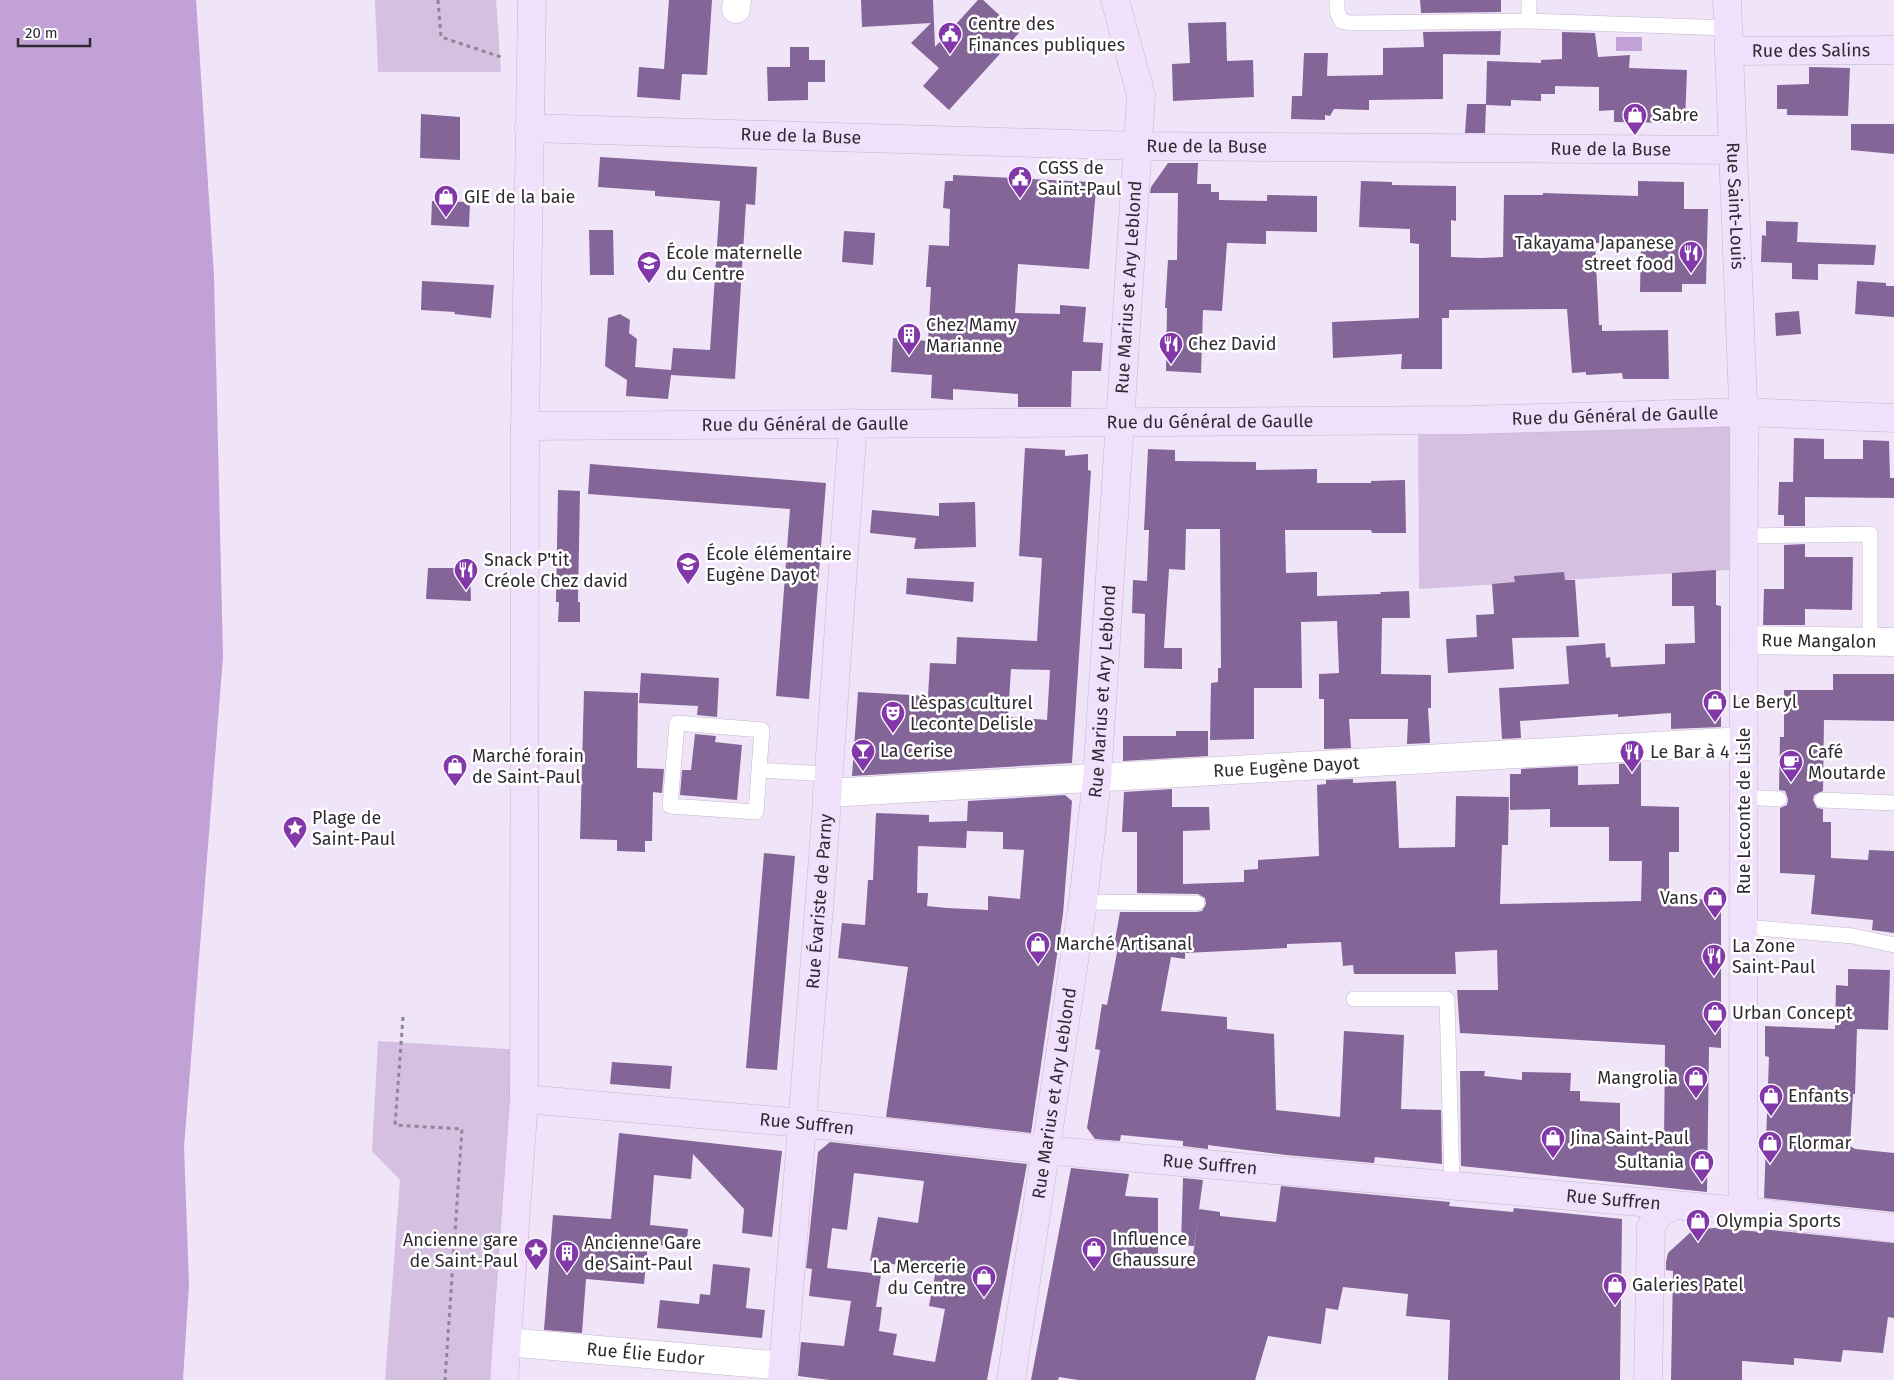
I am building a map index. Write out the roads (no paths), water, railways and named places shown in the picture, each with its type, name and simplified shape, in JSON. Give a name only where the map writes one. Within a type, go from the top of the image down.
[{"type":"street","points":[[504,1380],[524,1099],[525,426],[532,0]]},
{"type":"street","name":"Rue Marius et Ary Leblond","points":[[1011,1380],[1083,902],[1097,779],[1141,95],[1116,0]]},
{"type":"street","name":"Rue Saint-Louis","points":[[1728,0],[1743,412]]},
{"type":"street","name":"Rue des Salins","points":[[1729,39],[1894,50]]},
{"type":"street","name":"Rue de la Buse","points":[[529,128],[1139,146],[1733,150]]},
{"type":"street","name":"Rue du Général de Gaulle","points":[[525,426],[1470,420],[1743,412],[1894,418]]},
{"type":"street","name":"Rue Leconte de Lisle","points":[[1743,412],[1744,1211]]},
{"type":"street","name":"Rue Évariste de Parny","points":[[783,1373],[853,423]]},
{"type":"street","name":"Rue Mangalon","points":[[1744,640],[1882,642]]},
{"type":"street","name":"Rue Eugène Dayot","points":[[827,783],[1097,779],[1744,741]]},
{"type":"street","name":"Rue Suffren","points":[[524,1099],[802,1123],[1045,1150],[1744,1211],[1894,1228]]},
{"type":"street","points":[[1648,1380],[1651,1227],[1657,1216],[1671,1206]]},
{"type":"street","name":"Rue Élie Eudor","points":[[507,1342],[783,1373]]},
{"type":"lane","points":[[1337,0],[1337,11],[1341,21],[1350,23],[1529,21],[1729,39]]},
{"type":"lane","points":[[1529,0],[1529,21]]},
{"type":"lane","points":[[1744,536],[1870,534],[1882,642]]},
{"type":"lane","points":[[677,723],[762,730],[759,770],[756,812],[670,806],[677,723]]},
{"type":"lane","points":[[759,770],[827,783]]},
{"type":"lane","points":[[1744,797],[1779,799]]},
{"type":"lane","points":[[1822,800],[1894,803]]},
{"type":"lane","points":[[1083,902],[1197,903]]},
{"type":"lane","points":[[1745,927],[1853,936],[1894,945]]},
{"type":"lane","points":[[1354,999],[1447,998],[1452,1185]]},
{"type":"place","name":"Centre des Finances publiques","points":[[950,55]]},
{"type":"place","name":"Sabre","points":[[1635,136]]},
{"type":"place","name":"CGSS de Saint-Paul","points":[[1020,199]]},
{"type":"place","name":"GIE de la baie","points":[[446,218]]},
{"type":"place","name":"Takayama Japanese street food","points":[[1691,274]]},
{"type":"place","name":"École maternelle du Centre","points":[[649,284]]},
{"type":"place","name":"Chez Mamy Marianne","points":[[909,356]]},
{"type":"place","name":"Chez David","points":[[1171,365]]},
{"type":"place","name":"École élémentaire Eugène Dayot","points":[[688,585]]},
{"type":"place","name":"Snack P'tit Créole Chez david","points":[[466,591]]},
{"type":"place","name":"Le Beryl","points":[[1715,723]]},
{"type":"place","name":"Lèspas culturel Leconte Delisle","points":[[893,734]]},
{"type":"place","name":"La Cerise","points":[[863,772]]},
{"type":"place","name":"Le Bar à 4","points":[[1632,773]]},
{"type":"place","name":"Café Moutarde","points":[[1791,783]]},
{"type":"place","name":"Marché forain de Saint-Paul","points":[[455,787]]},
{"type":"place","name":"Plage de Saint-Paul","points":[[295,849]]},
{"type":"place","name":"Vans","points":[[1715,919]]},
{"type":"place","name":"Marché Artisanal","points":[[1038,965]]},
{"type":"place","name":"La Zone Saint-Paul","points":[[1714,977]]},
{"type":"place","name":"Urban Concept","points":[[1715,1034]]},
{"type":"place","name":"Mangrolia","points":[[1696,1099]]},
{"type":"place","name":"Enfants","points":[[1771,1117]]},
{"type":"place","name":"Jina Saint-Paul","points":[[1553,1159]]},
{"type":"place","name":"Flormar","points":[[1770,1164]]},
{"type":"place","name":"Sultania","points":[[1702,1183]]},
{"type":"place","name":"Olympia Sports","points":[[1698,1242]]},
{"type":"place","name":"Influence Chaussure","points":[[1094,1270]]},
{"type":"place","name":"Ancienne gare de Saint-Paul","points":[[536,1271]]},
{"type":"place","name":"Ancienne Gare de Saint-Paul","points":[[567,1274]]},
{"type":"place","name":"La Mercerie du Centre","points":[[984,1298]]},
{"type":"place","name":"Galeries Patel","points":[[1615,1306]]}]
